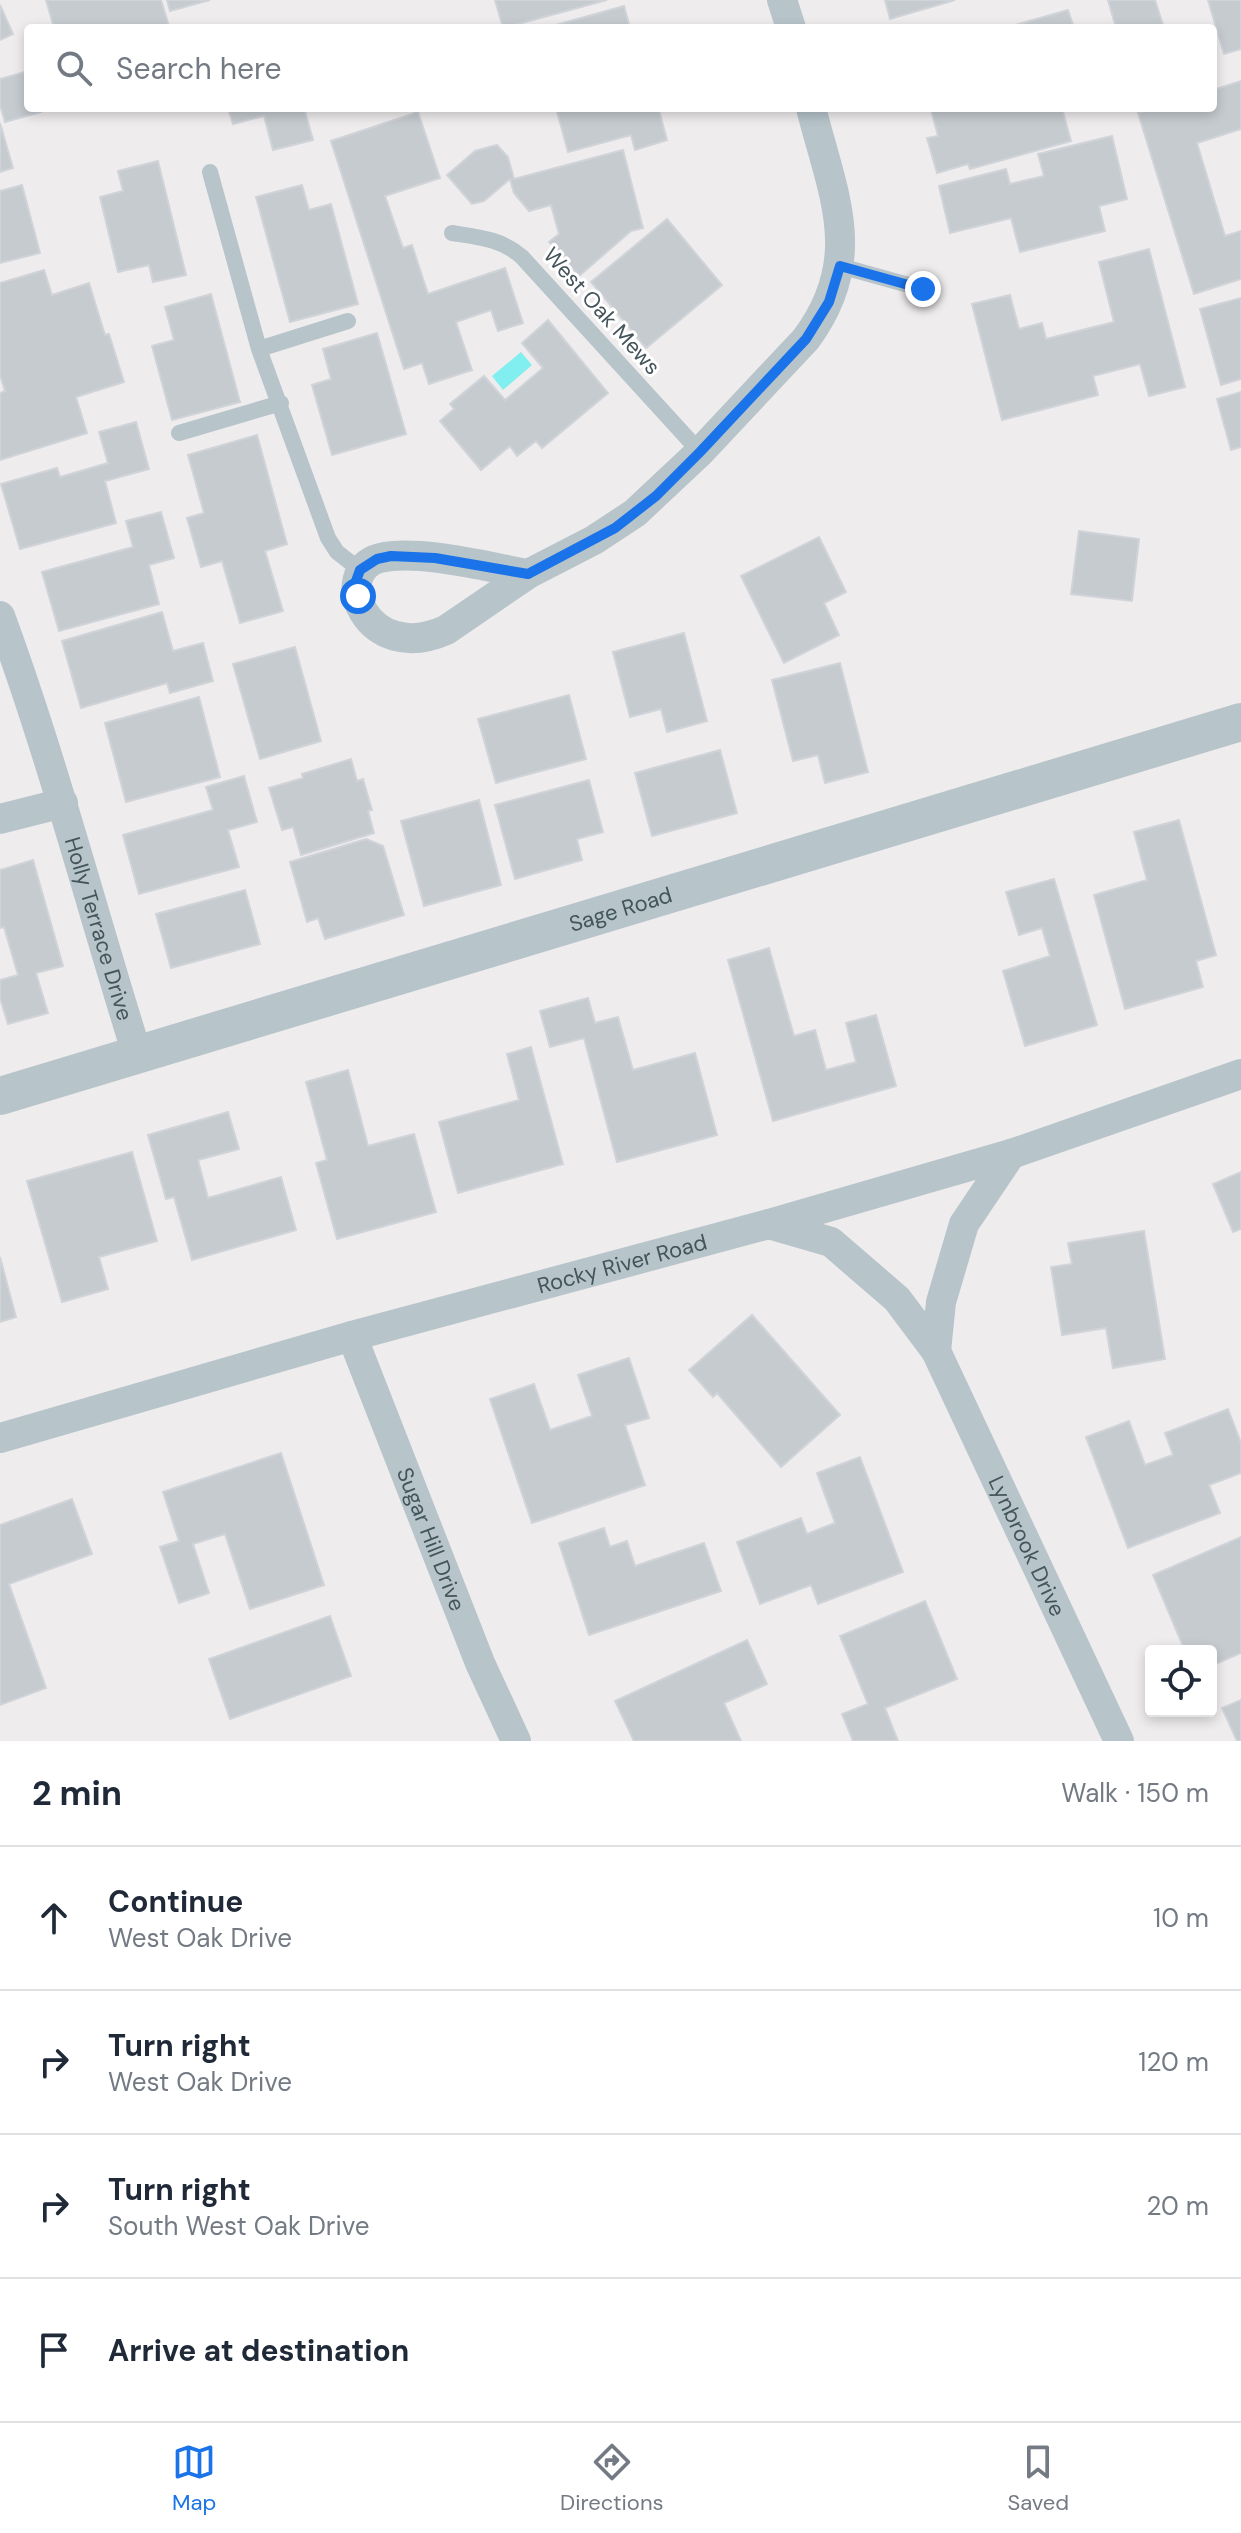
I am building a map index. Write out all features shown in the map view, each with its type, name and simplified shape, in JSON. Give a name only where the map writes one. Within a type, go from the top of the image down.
[{"type":"street","points":[[782,0],[790,24]]},
{"type":"street","points":[[528,574],[408,556],[377,559],[360,570],[356,581],[358,596],[371,624],[384,633],[417,640],[446,630],[528,574],[615,528],[656,496],[700,452],[806,339],[829,302],[840,266],[842,236],[812,112]]},
{"type":"street","name":"Holly Terrace Drive","points":[[0,616],[63,803],[137,1054]]},
{"type":"street","name":"Sage Road","points":[[0,1096],[1241,722]]},
{"type":"street","points":[[0,819],[63,803]]},
{"type":"street","name":"Rocky River Road","points":[[0,1438],[352,1336],[769,1224],[1011,1154],[1241,1074]]},
{"type":"street","points":[[936,1351],[941,1302],[964,1224],[1011,1154]]},
{"type":"street","name":"Lynbrook Drive","points":[[769,1224],[831,1242],[897,1299],[936,1351],[1119,1741]]},
{"type":"street","name":"Sugar Hill Drive","points":[[352,1336],[480,1663],[516,1741]]},
{"type":"lane","points":[[210,172],[259,349],[328,538],[337,552],[360,570]]},
{"type":"lane","name":"West Oak Mews","points":[[452,233],[504,244],[522,257],[700,452]]},
{"type":"lane","points":[[840,266],[923,289]]},
{"type":"lane","points":[[259,349],[348,321]]},
{"type":"lane","points":[[179,433],[281,403]]},
{"type":"water","points":[[521,352],[532,365],[503,390],[492,376]]},
{"type":"building","points":[[46,0],[161,0],[168,24],[53,24]]},
{"type":"building","points":[[167,0],[210,0],[170,11]]},
{"type":"building","points":[[495,0],[607,0],[518,24],[502,24]]},
{"type":"building","points":[[885,0],[955,0],[890,19]]},
{"type":"building","points":[[1108,0],[1155,0],[1163,24],[1115,24]]},
{"type":"building","points":[[1208,0],[1241,0],[1241,49],[1224,54]]},
{"type":"building","points":[[0,5],[13,34],[0,40]]},
{"type":"building","points":[[624,6],[629,24],[559,24]]},
{"type":"building","points":[[1068,10],[1073,24],[1019,24]]},
{"type":"building","points":[[24,72],[24,112],[41,112],[5,122],[0,105],[0,79]]},
{"type":"building","points":[[1241,81],[1241,129],[1197,143],[1225,236],[1241,231],[1241,279],[1194,294],[1138,113],[1217,112],[1217,89]]},
{"type":"building","points":[[229,112],[305,112],[313,140],[273,150],[264,116],[233,124]]},
{"type":"building","points":[[418,112],[440,178],[385,196],[403,248],[412,245],[428,294],[505,268],[523,323],[498,331],[491,310],[456,322],[472,370],[429,384],[422,363],[404,369],[331,141]]},
{"type":"building","points":[[557,112],[660,112],[667,140],[635,150],[631,135],[568,152]]},
{"type":"building","points":[[932,112],[1063,112],[1071,141],[970,169],[968,164],[937,173],[927,138],[938,136]]},
{"type":"building","points":[[0,123],[13,168],[0,172]]},
{"type":"building","points":[[1112,136],[1127,199],[1099,206],[1105,231],[1020,252],[1011,218],[950,233],[939,186],[1006,169],[1010,184],[1044,176],[1038,154]]},
{"type":"building","points":[[497,145],[508,157],[514,179],[623,150],[643,228],[631,231],[579,276],[549,242],[559,234],[551,205],[529,211],[514,193],[510,179],[484,201],[472,204],[447,175],[475,151]]},
{"type":"building","points":[[158,161],[186,275],[153,282],[149,265],[118,272],[100,197],[123,191],[118,171]]},
{"type":"building","points":[[22,185],[40,253],[0,263],[0,191]]},
{"type":"building","points":[[302,185],[309,210],[331,204],[358,304],[290,322],[256,197]]},
{"type":"building","points":[[667,219],[722,285],[646,348],[591,282]]},
{"type":"building","points":[[1149,249],[1185,387],[1149,396],[1140,364],[1093,376],[1098,395],[1002,420],[972,304],[1010,295],[1019,329],[1042,323],[1046,339],[1114,322],[1099,262]]},
{"type":"building","points":[[44,270],[52,295],[89,283],[124,382],[76,397],[87,433],[0,460],[0,393],[5,391],[0,375],[0,283]]},
{"type":"building","points":[[211,294],[240,402],[172,420],[152,346],[174,340],[165,307]]},
{"type":"building","points":[[1241,298],[1241,379],[1221,385],[1200,309]]},
{"type":"building","points":[[548,320],[608,393],[542,448],[536,441],[517,456],[510,446],[481,470],[440,421],[454,409],[450,404],[484,376],[505,400],[543,368],[522,343]]},
{"type":"building","points":[[377,333],[406,434],[332,455],[312,385],[331,379],[323,349]]},
{"type":"building","points":[[1241,392],[1241,447],[1231,450],[1217,399]]},
{"type":"building","points":[[136,422],[149,469],[105,481],[116,523],[20,549],[1,484],[57,468],[60,477],[108,463],[99,432]]},
{"type":"building","points":[[257,435],[287,544],[265,551],[283,611],[240,623],[222,561],[201,567],[187,518],[204,513],[188,455]]},
{"type":"building","points":[[161,512],[174,558],[149,565],[159,604],[59,631],[42,572],[133,547],[126,521]]},
{"type":"building","points":[[1079,531],[1139,539],[1132,601],[1071,594]]},
{"type":"building","points":[[819,537],[846,592],[824,603],[839,635],[784,663],[741,576]]},
{"type":"building","points":[[162,612],[173,651],[203,643],[213,681],[170,693],[167,683],[81,708],[62,641]]},
{"type":"building","points":[[684,633],[707,721],[667,732],[661,709],[630,717],[613,652]]},
{"type":"building","points":[[295,647],[321,741],[260,759],[233,664]]},
{"type":"building","points":[[840,663],[868,772],[825,783],[818,755],[793,761],[772,680]]},
{"type":"building","points":[[569,695],[586,759],[496,783],[478,719]]},
{"type":"building","points":[[199,697],[220,777],[126,802],[105,723]]},
{"type":"building","points":[[720,750],[737,813],[652,836],[635,773]]},
{"type":"building","points":[[351,759],[357,781],[363,779],[372,810],[368,811],[374,833],[301,855],[293,827],[282,830],[269,788]]},
{"type":"building","points":[[244,776],[257,822],[228,830],[239,867],[139,894],[123,835],[213,810],[206,787]]},
{"type":"building","points":[[589,780],[603,832],[577,839],[582,860],[515,879],[495,805]]},
{"type":"building","points":[[479,800],[501,885],[424,906],[401,821]]},
{"type":"building","points":[[1179,820],[1216,955],[1196,961],[1203,987],[1125,1009],[1094,895],[1147,880],[1134,832]]},
{"type":"building","points":[[366,839],[383,846],[404,915],[325,939],[318,918],[307,922],[290,862]]},
{"type":"building","points":[[33,860],[63,966],[36,973],[48,1013],[8,1024],[0,998],[0,980],[18,975],[4,927],[0,928],[0,870]]},
{"type":"building","points":[[1054,879],[1097,1025],[1025,1046],[1003,971],[1050,956],[1042,928],[1019,935],[1006,892]]},
{"type":"building","points":[[245,890],[260,944],[171,968],[156,914]]},
{"type":"building","points":[[769,948],[794,1036],[815,1030],[826,1070],[856,1062],[846,1023],[876,1015],[896,1086],[773,1121],[728,960]]},
{"type":"building","points":[[588,998],[595,1023],[618,1017],[633,1070],[695,1053],[717,1135],[617,1162],[584,1038],[550,1047],[540,1011]]},
{"type":"building","points":[[531,1047],[563,1164],[458,1193],[439,1122],[519,1100],[507,1054]]},
{"type":"building","points":[[348,1070],[368,1146],[414,1134],[436,1212],[337,1239],[316,1163],[327,1160],[306,1082]]},
{"type":"building","points":[[228,1112],[239,1149],[198,1160],[208,1198],[281,1177],[296,1230],[192,1260],[174,1197],[166,1199],[148,1135]]},
{"type":"building","points":[[132,1152],[157,1241],[99,1257],[108,1289],[62,1302],[27,1181]]},
{"type":"building","points":[[1241,1172],[1241,1229],[1233,1232],[1213,1184]]},
{"type":"building","points":[[1144,1231],[1165,1359],[1113,1368],[1106,1328],[1062,1335],[1051,1267],[1072,1264],[1068,1243]]},
{"type":"building","points":[[0,1257],[16,1317],[0,1322]]},
{"type":"building","points":[[752,1315],[840,1415],[781,1467],[717,1393],[713,1397],[689,1370]]},
{"type":"building","points":[[629,1358],[649,1418],[625,1425],[645,1485],[532,1523],[490,1399],[534,1384],[550,1430],[592,1416],[578,1375]]},
{"type":"building","points":[[1228,1409],[1241,1443],[1241,1473],[1209,1485],[1220,1513],[1128,1548],[1086,1437],[1129,1421],[1145,1465],[1173,1455],[1165,1433]]},
{"type":"building","points":[[281,1453],[324,1585],[250,1609],[225,1534],[193,1544],[209,1593],[179,1603],[160,1547],[179,1541],[163,1492]]},
{"type":"building","points":[[860,1457],[903,1572],[818,1604],[811,1585],[760,1604],[737,1542],[801,1518],[807,1534],[835,1523],[817,1473]]},
{"type":"building","points":[[72,1499],[92,1554],[9,1584],[46,1688],[0,1705],[0,1525]]},
{"type":"building","points":[[604,1528],[610,1547],[627,1541],[635,1566],[704,1543],[721,1591],[589,1635],[559,1543]]},
{"type":"building","points":[[1241,1537],[1241,1653],[1217,1663],[1217,1645],[1182,1645],[1153,1575]]},
{"type":"building","points":[[925,1601],[957,1679],[885,1708],[898,1741],[853,1741],[842,1714],[868,1704],[840,1636]]},
{"type":"building","points":[[330,1616],[351,1676],[230,1719],[209,1659]]},
{"type":"building","points":[[747,1640],[767,1684],[724,1703],[741,1741],[634,1741],[615,1701]]},
{"type":"building","points":[[1241,1700],[1241,1741],[1237,1741],[1222,1708]]},
{"type":"route","points":[[358,596],[356,581],[360,570],[377,559],[391,556],[435,558],[528,574],[594,540],[656,496],[806,339],[829,302],[840,266],[923,289]]}]
